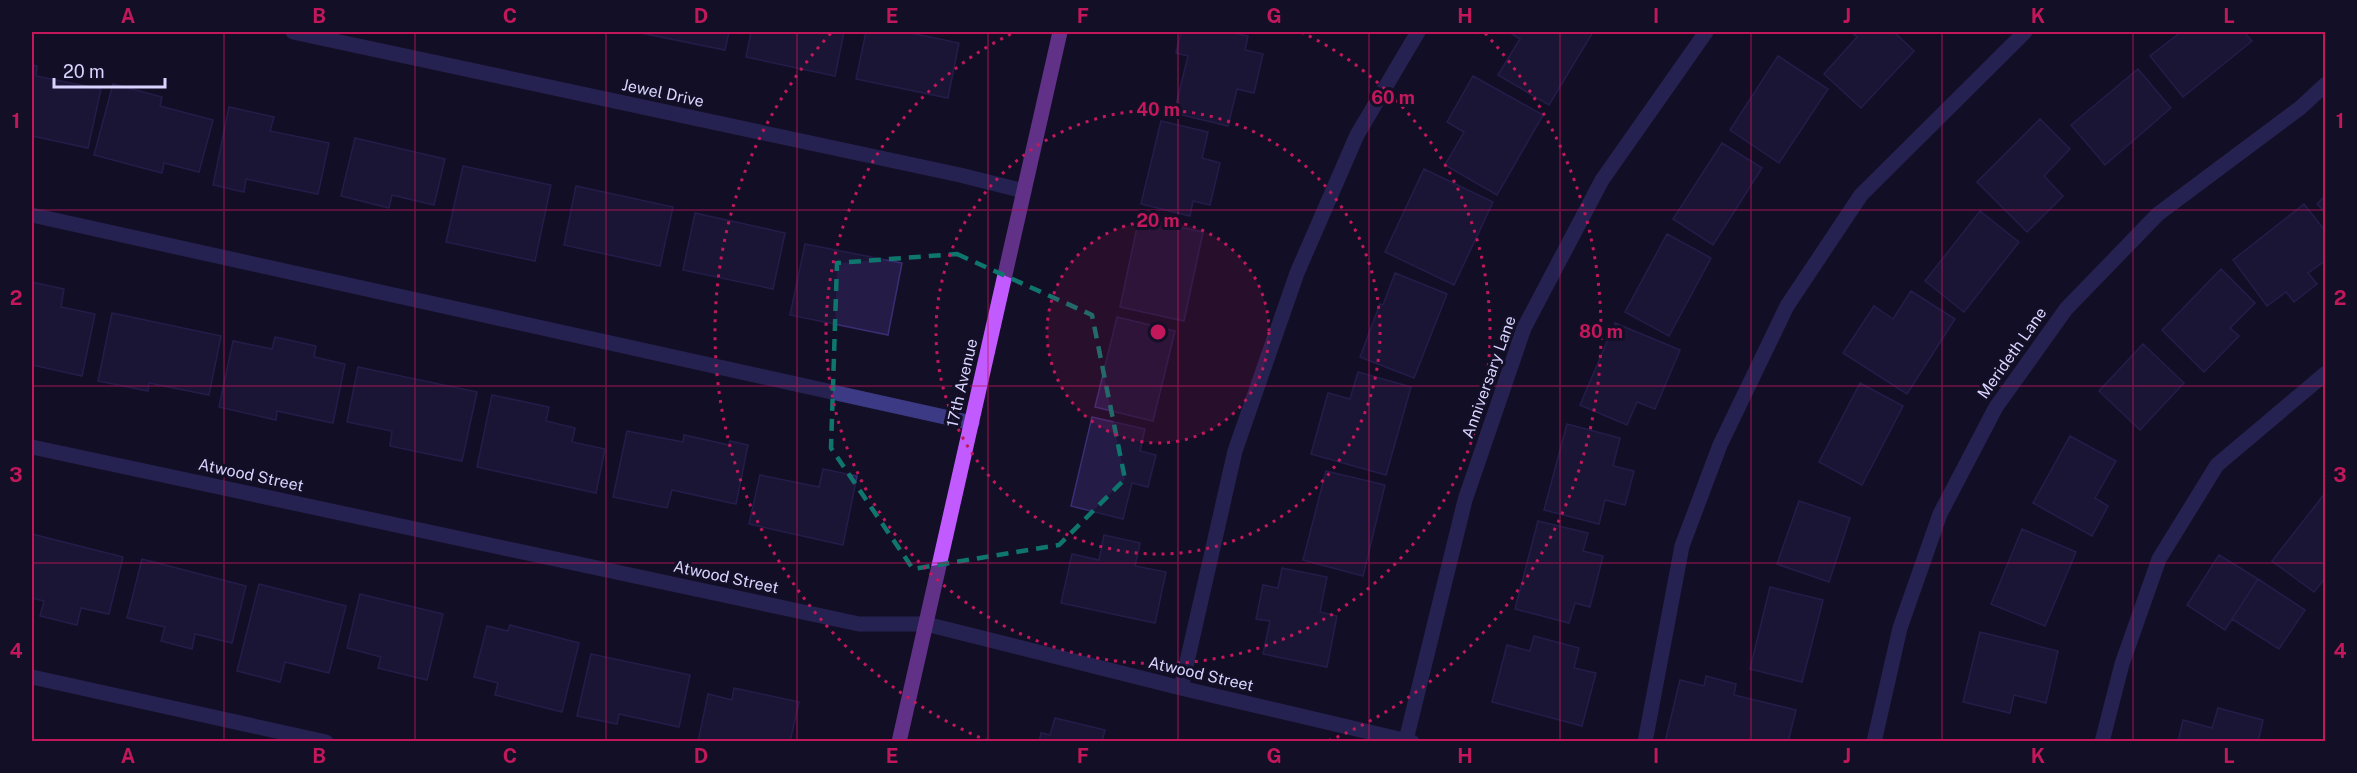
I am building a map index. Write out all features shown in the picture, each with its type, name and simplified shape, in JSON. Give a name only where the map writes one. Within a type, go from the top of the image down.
[{"type":"main road","name":"17th Avenue","points":[[899,741],[1060,32]]},
{"type":"street","name":"Jewel Drive","points":[[293,32],[960,175],[1024,191]]},
{"type":"street","points":[[1181,688],[1235,451],[1297,273],[1357,135],[1418,32]]},
{"type":"street","name":"Anniversary Lane","points":[[1409,741],[1465,500],[1524,328],[1602,180],[1706,32]]},
{"type":"street","points":[[1645,741],[1682,546],[1720,445],[1787,306],[1861,195],[2025,32]]},
{"type":"street","name":"Merideth Lane","points":[[1874,741],[1900,628],[1940,514],[1995,406],[2066,309],[2158,214],[2300,108],[2325,84]]},
{"type":"street","points":[[32,215],[972,423]]},
{"type":"street","points":[[2102,741],[2122,664],[2159,559],[2217,465],[2325,373]]},
{"type":"street","name":"Atwood Street","points":[[32,447],[859,624],[926,624],[1181,688],[1409,741]]},
{"type":"street","points":[[32,677],[326,741]]},
{"type":"highlighted area","points":[[957,254],[1092,315],[1125,479],[1059,545],[913,569],[831,448],[837,263]]},
{"type":"building","points":[[636,32],[729,32],[725,50]]},
{"type":"building","points":[[751,32],[844,32],[835,76],[746,57]]},
{"type":"building","points":[[866,32],[906,32],[959,43],[948,98],[856,79]]},
{"type":"building","points":[[1181,32],[1229,32],[1248,36],[1245,50],[1263,54],[1254,93],[1237,89],[1228,126],[1174,113],[1188,56],[1176,53]]},
{"type":"building","points":[[1509,32],[1593,32],[1549,105],[1498,75],[1520,39]]},
{"type":"building","points":[[1851,32],[1894,32],[1914,51],[1861,108],[1824,74],[1857,37]]},
{"type":"building","points":[[2181,32],[2244,32],[2252,41],[2183,97],[2150,56]]},
{"type":"building","points":[[1778,56],[1828,89],[1779,163],[1730,130]]},
{"type":"building","points":[[32,65],[37,66],[36,76],[101,89],[88,148],[32,136]]},
{"type":"building","points":[[2138,69],[2171,108],[2105,165],[2071,125]]},
{"type":"building","points":[[1473,76],[1543,115],[1497,195],[1445,165],[1464,132],[1447,122]]},
{"type":"building","points":[[113,84],[162,97],[160,106],[213,120],[199,172],[164,163],[162,173],[94,155]]},
{"type":"building","points":[[229,107],[274,117],[270,131],[329,143],[318,194],[246,179],[244,192],[213,185]]},
{"type":"building","points":[[2040,119],[2070,149],[2044,176],[2063,196],[2027,232],[1977,182]]},
{"type":"building","points":[[1161,121],[1208,132],[1202,158],[1220,163],[1210,205],[1193,201],[1190,216],[1141,204]]},
{"type":"building","points":[[355,138],[445,159],[434,205],[392,195],[389,208],[341,196]]},
{"type":"building","points":[[1722,143],[1762,168],[1713,245],[1673,219]]},
{"type":"building","points":[[463,166],[551,185],[535,261],[446,242]]},
{"type":"building","points":[[1424,169],[1493,202],[1454,285],[1385,252]]},
{"type":"building","points":[[576,186],[673,207],[660,266],[564,245]]},
{"type":"building","points":[[2326,195],[2326,213],[2317,204]]},
{"type":"building","points":[[2304,204],[2326,232],[2326,260],[2308,273],[2317,284],[2294,302],[2286,292],[2267,306],[2233,260]]},
{"type":"building","points":[[1980,211],[2019,242],[1964,312],[1925,281]]},
{"type":"building","points":[[695,213],[785,233],[773,289],[683,270]]},
{"type":"building","points":[[1139,218],[1203,232],[1184,321],[1120,307]]},
{"type":"building","points":[[1667,234],[1711,258],[1669,336],[1625,312]]},
{"type":"building","points":[[805,244],[902,263],[888,335],[790,315]]},
{"type":"building","points":[[2221,269],[2255,303],[2230,328],[2239,336],[2204,372],[2162,330]]},
{"type":"building","points":[[1395,273],[1447,294],[1414,378],[1360,357],[1380,304],[1383,305]]},
{"type":"building","points":[[32,282],[64,289],[61,307],[95,314],[82,376],[32,365]]},
{"type":"building","points":[[1911,291],[1955,319],[1907,394],[1843,353],[1874,306],[1893,319]]},
{"type":"building","points":[[112,313],[221,336],[209,395],[149,383],[148,391],[98,381]]},
{"type":"building","points":[[1117,317],[1175,331],[1153,421],[1095,407]]},
{"type":"building","points":[[1615,323],[1680,350],[1655,409],[1637,402],[1627,425],[1580,405]]},
{"type":"building","points":[[275,337],[316,346],[314,357],[345,364],[333,423],[277,411],[276,420],[219,407],[233,341],[272,349]]},
{"type":"building","points":[[2143,344],[2184,383],[2140,430],[2099,391]]},
{"type":"building","points":[[358,367],[477,392],[462,461],[390,446],[392,431],[347,422]]},
{"type":"building","points":[[1358,372],[1411,387],[1386,475],[1311,454],[1328,393],[1350,399]]},
{"type":"building","points":[[1860,383],[1903,406],[1862,485],[1819,462]]},
{"type":"building","points":[[492,395],[549,407],[546,421],[575,428],[572,442],[605,449],[596,493],[477,467]]},
{"type":"building","points":[[1092,417],[1145,429],[1140,451],[1156,455],[1148,487],[1132,483],[1123,519],[1071,506]]},
{"type":"building","points":[[1567,424],[1620,438],[1613,466],[1634,471],[1625,505],[1605,500],[1599,524],[1544,510]]},
{"type":"building","points":[[627,431],[683,442],[684,435],[729,445],[730,441],[748,445],[736,504],[672,490],[667,508],[613,497]]},
{"type":"building","points":[[2070,436],[2116,461],[2095,498],[2108,506],[2092,536],[2033,503]]},
{"type":"building","points":[[823,469],[857,476],[843,545],[749,524],[760,475],[819,487]]},
{"type":"building","points":[[1326,471],[1385,485],[1363,576],[1303,560]]},
{"type":"building","points":[[2326,492],[2326,577],[2314,592],[2272,561]]},
{"type":"building","points":[[1799,501],[1850,518],[1829,582],[1777,564]]},
{"type":"building","points":[[1538,521],[1588,533],[1583,551],[1603,556],[1590,607],[1575,603],[1569,623],[1515,609]]},
{"type":"building","points":[[2022,529],[2076,552],[2045,626],[1991,604]]},
{"type":"building","points":[[32,534],[123,557],[109,614],[81,608],[77,625],[40,616],[44,601],[32,598]]},
{"type":"building","points":[[1104,535],[1140,543],[1135,566],[1166,572],[1155,623],[1061,603],[1072,554],[1099,560]]},
{"type":"building","points":[[2219,555],[2258,579],[2225,630],[2187,605]]},
{"type":"building","points":[[142,559],[246,586],[232,643],[195,634],[192,649],[161,641],[165,627],[127,618]]},
{"type":"building","points":[[1282,568],[1327,577],[1320,612],[1337,616],[1327,667],[1263,654],[1270,621],[1256,619],[1263,585],[1278,588]]},
{"type":"building","points":[[2258,579],[2305,610],[2279,649],[2232,619]]},
{"type":"building","points":[[259,584],[346,606],[329,673],[285,662],[280,682],[237,671]]},
{"type":"building","points":[[1770,587],[1823,600],[1802,682],[1750,669]]},
{"type":"building","points":[[360,594],[443,614],[427,680],[378,668],[381,657],[347,648]]},
{"type":"building","points":[[510,625],[579,643],[562,712],[495,695],[498,683],[474,677],[487,626],[508,631]]},
{"type":"building","points":[[1980,632],[2058,651],[2046,703],[2014,695],[2010,713],[1963,702]]},
{"type":"building","points":[[1534,636],[1579,648],[1574,668],[1596,673],[1582,726],[1492,702],[1507,645],[1530,651]]},
{"type":"building","points":[[591,654],[690,675],[679,727],[619,714],[617,724],[577,716]]},
{"type":"building","points":[[1706,676],[1736,684],[1734,695],[1796,710],[1788,742],[1665,742],[1680,680],[1704,686]]},
{"type":"building","points":[[734,688],[799,702],[790,742],[698,742],[708,694],[732,700]]},
{"type":"building","points":[[2218,708],[2263,720],[2258,742],[2178,742],[2183,720],[2212,728]]},
{"type":"building","points":[[1055,718],[1105,730],[1102,742],[1039,742],[1041,733],[1050,735]]}]
